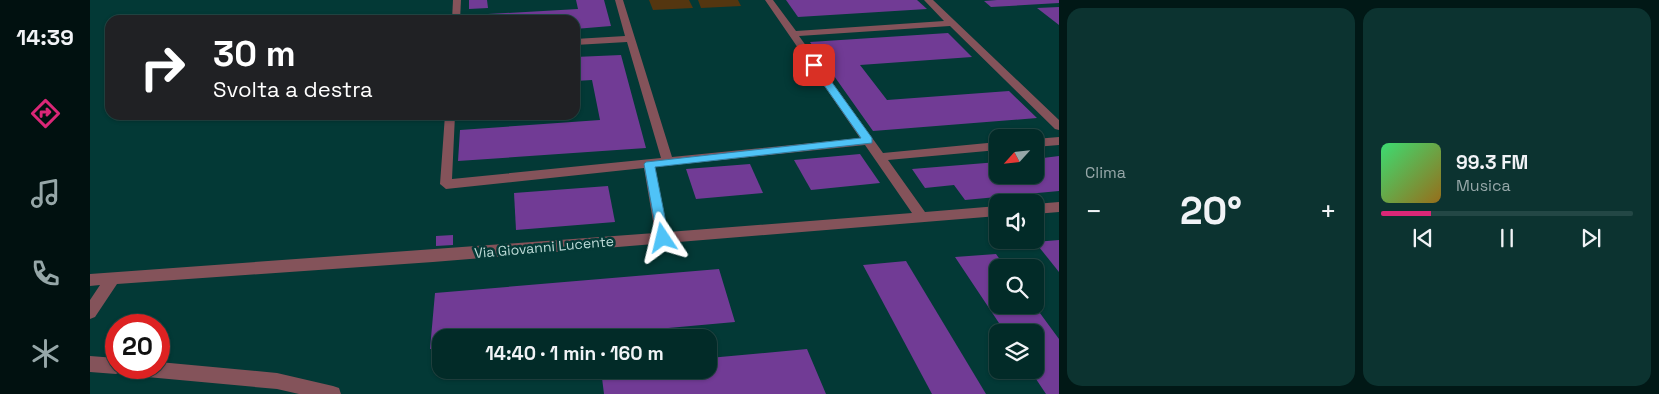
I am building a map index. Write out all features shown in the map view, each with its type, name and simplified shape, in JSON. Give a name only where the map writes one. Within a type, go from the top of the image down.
[{"type":"street","points":[[456,15],[457,0]]},
{"type":"street","points":[[619,0],[668,162]]},
{"type":"street","points":[[769,0],[922,218]]},
{"type":"street","points":[[928,0],[1059,126]]},
{"type":"street","points":[[793,34],[952,23]]},
{"type":"street","points":[[580,42],[631,39]]},
{"type":"street","points":[[450,120],[446,184],[868,141]]},
{"type":"street","points":[[1044,142],[1059,141]]},
{"type":"street","points":[[880,157],[989,147]]},
{"type":"street","points":[[649,164],[663,238]]},
{"type":"street","points":[[1044,208],[1059,207]]},
{"type":"street","name":"Via Giovanni Lucente","points":[[90,280],[989,213]]},
{"type":"street","points":[[90,312],[113,278]]},
{"type":"street","points":[[90,364],[105,365]]},
{"type":"street","points":[[170,371],[267,380],[333,394]]},
{"type":"shaded area","points":[[649,0],[689,0],[693,8],[653,10]]},
{"type":"shaded area","points":[[698,0],[738,0],[741,6],[701,8]]},
{"type":"building","points":[[469,0],[487,0],[488,8],[469,9]]},
{"type":"building","points":[[576,0],[604,0],[611,26],[580,29],[580,15],[470,15],[578,9]]},
{"type":"building","points":[[786,0],[917,0],[927,9],[798,17]]},
{"type":"building","points":[[1059,0],[1059,3],[991,7],[984,1]]},
{"type":"building","points":[[1059,7],[1059,25],[1037,8]]},
{"type":"building","points":[[948,33],[972,57],[860,65],[887,100],[1009,91],[1037,118],[873,131],[810,42]]},
{"type":"building","points":[[621,55],[646,148],[458,161],[460,130],[600,120],[592,80],[580,81],[580,57]]},
{"type":"building","points":[[860,154],[880,183],[811,190],[794,160]]},
{"type":"building","points":[[1059,156],[1059,191],[1028,194],[989,194],[989,198],[965,200],[954,185],[925,188],[912,169],[989,163],[989,184],[1044,184],[1044,158]]},
{"type":"building","points":[[750,164],[763,193],[696,199],[686,169]]},
{"type":"building","points":[[608,186],[615,222],[516,230],[514,193]]},
{"type":"building","points":[[453,235],[453,245],[436,246],[436,236]]},
{"type":"building","points":[[1059,240],[1059,272],[1041,249],[1044,249],[1044,241]]},
{"type":"building","points":[[996,254],[1000,259],[989,259],[989,308],[955,257]]},
{"type":"building","points":[[906,261],[986,394],[932,394],[863,265]]},
{"type":"building","points":[[719,269],[735,322],[657,329],[432,329],[432,349],[430,349],[435,293]]},
{"type":"building","points":[[993,314],[1041,314],[1059,339],[1059,394],[1046,394],[1036,379],[1044,379],[1044,324],[1000,324]]},
{"type":"building","points":[[807,349],[826,394],[604,394],[602,379],[717,379],[717,357]]},
{"type":"route","points":[[663,238],[649,164],[868,141],[814,65]]}]
